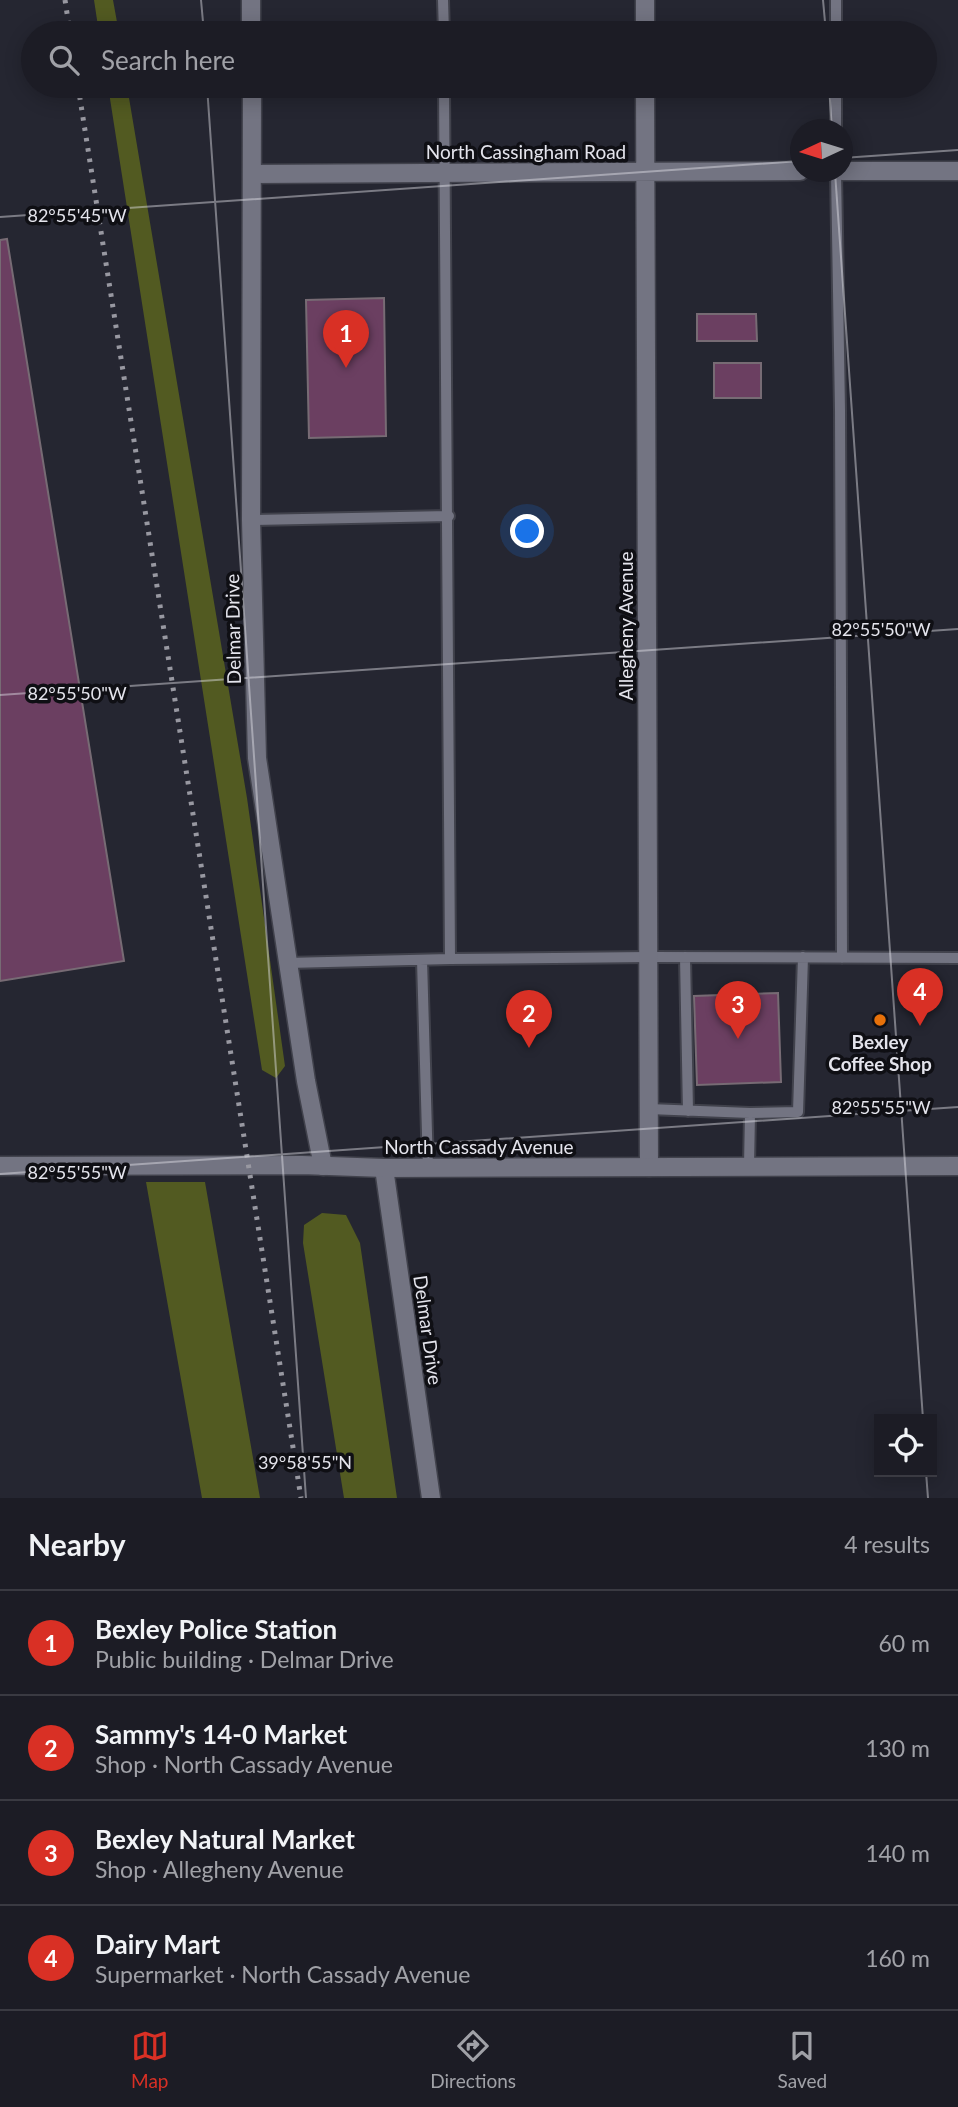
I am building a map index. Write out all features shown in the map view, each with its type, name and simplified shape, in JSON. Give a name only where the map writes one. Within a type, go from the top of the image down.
[{"type":"street","points":[[251,0],[251,21]]},
{"type":"street","points":[[645,0],[645,21]]},
{"type":"street","name":"Delmar Drive","points":[[252,98],[251,520],[257,758],[306,1081],[323,1166]]},
{"type":"street","name":"Allegheny Avenue","points":[[645,98],[649,1167]]},
{"type":"street","points":[[853,171],[958,171]]},
{"type":"street","name":"North Cassingham Road","points":[[252,174],[790,172]]},
{"type":"street","name":"North Cassady Avenue","points":[[0,1166],[958,1166]]},
{"type":"street","name":"Delmar Drive","points":[[384,1168],[430,1498]]},
{"type":"lane","points":[[443,0],[444,21]]},
{"type":"lane","points":[[836,0],[836,21]]},
{"type":"lane","points":[[444,98],[450,959]]},
{"type":"lane","points":[[836,98],[836,119]]},
{"type":"lane","points":[[836,182],[840,410],[842,958]]},
{"type":"lane","points":[[251,520],[449,516]]},
{"type":"lane","points":[[287,963],[648,957],[958,958]]},
{"type":"lane","points":[[685,957],[688,1111]]},
{"type":"lane","points":[[649,1109],[798,1112],[803,957]]},
{"type":"lane","points":[[422,960],[428,1168]]},
{"type":"lane","points":[[749,1166],[750,1112]]},
{"type":"green space","points":[[94,0],[113,0],[117,21],[97,21]]},
{"type":"green space","points":[[110,98],[129,98],[247,798],[285,1066],[276,1078],[262,1070]]},
{"type":"green space","points":[[146,1182],[205,1182],[260,1498],[202,1498]]},
{"type":"green space","points":[[322,1213],[346,1215],[360,1243],[397,1498],[344,1498],[303,1243],[304,1225]]},
{"type":"building","points":[[7,239],[124,961],[0,981],[0,240]]},
{"type":"building","points":[[384,298],[386,436],[309,438],[306,300]]},
{"type":"building","points":[[697,314],[756,314],[757,341],[697,341]]},
{"type":"building","points":[[714,363],[761,363],[761,398],[714,398]]},
{"type":"building","points":[[778,993],[781,1082],[697,1085],[694,996]]},
{"type":"railway","points":[[65,0],[68,21]]},
{"type":"railway","points":[[80,98],[301,1498]]},
{"type":"place","name":"Bexley Police Station","points":[[346,368]]},
{"type":"place","name":"Bexley Coffee Shop","points":[[880,1020]]},
{"type":"place","name":"Dairy Mart","points":[[920,1026]]},
{"type":"place","name":"Bexley Natural Market","points":[[738,1039]]},
{"type":"place","name":"Sammy's 14-0 Market","points":[[529,1048]]}]
